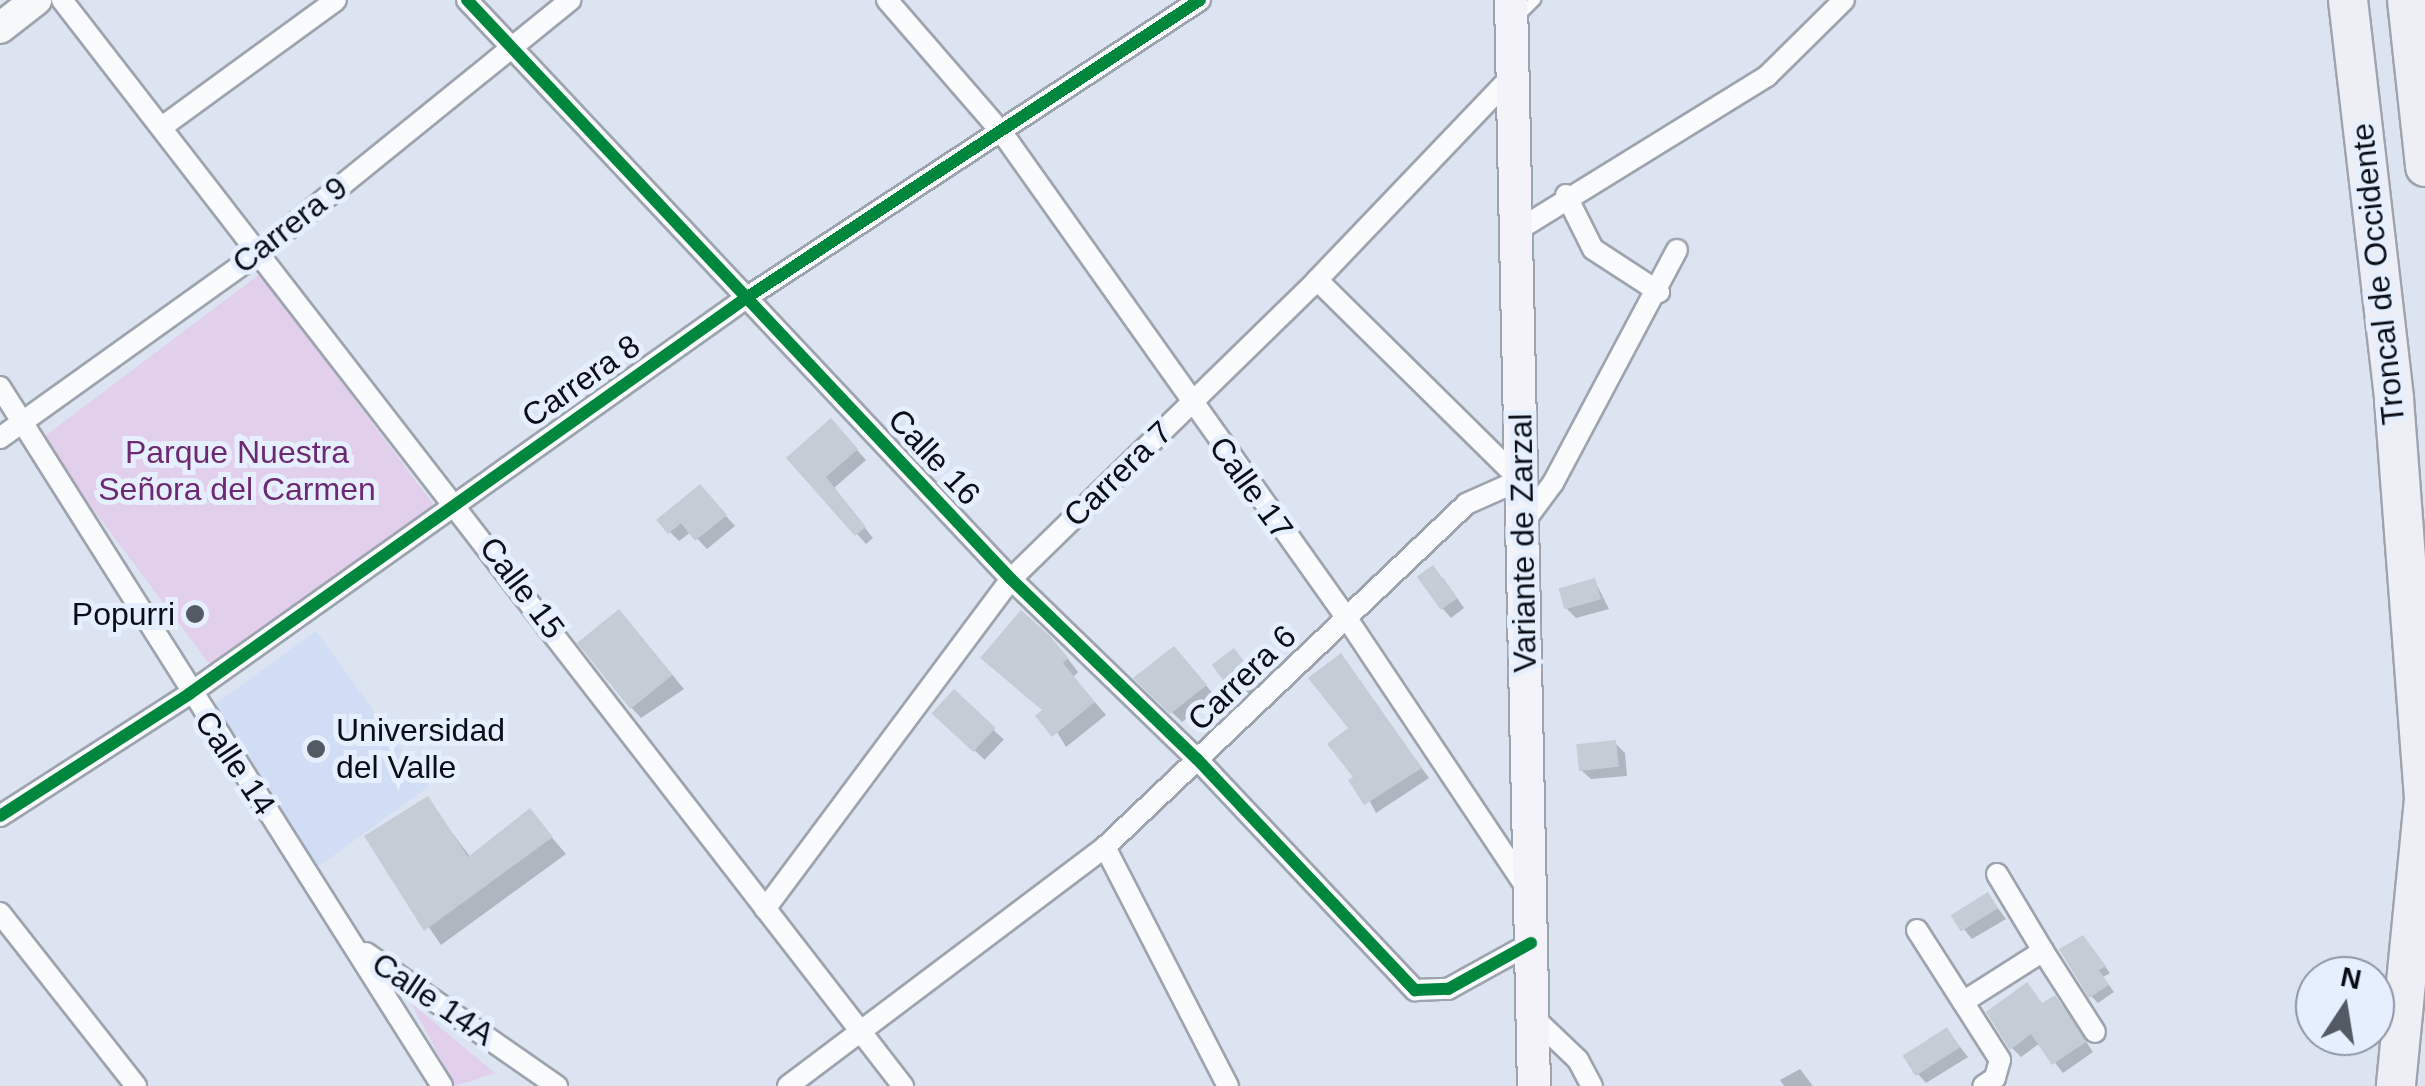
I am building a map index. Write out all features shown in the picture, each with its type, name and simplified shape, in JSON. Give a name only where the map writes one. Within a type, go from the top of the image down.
[{"type":"highway","name":"Troncal de Occidente","points":[[2348,0],[2394,398],[2424,799],[2396,1086]]},
{"type":"highway","name":"Troncal de Occidente","points":[[2407,0],[2425,168]]},
{"type":"main road","name":"Variante de Zarzal","points":[[1519,8],[1513,75],[1534,1086]]},
{"type":"street","points":[[0,28],[36,0]]},
{"type":"street","name":"Calle 15","points":[[62,0],[456,502],[903,1086]]},
{"type":"street","points":[[162,127],[336,0]]},
{"type":"street","name":"Calle 16","points":[[467,0],[1011,579],[1197,759],[1415,990],[1448,989],[1531,944]]},
{"type":"street","name":"Carrera 9","points":[[0,438],[258,253],[570,0]]},
{"type":"street","name":"Calle 17","points":[[887,0],[1002,134],[1190,404],[1346,617],[1530,892]]},
{"type":"street","name":"Carrera 8","points":[[0,816],[189,694],[746,298],[1002,134],[1200,0]]},
{"type":"street","points":[[1518,230],[1566,195],[1677,136],[1767,76],[1844,0]]},
{"type":"street","name":"Carrera 7","points":[[765,909],[1011,579],[1316,280],[1513,75]]},
{"type":"street","points":[[1566,195],[1593,249],[1659,292]]},
{"type":"street","points":[[1522,525],[1553,484],[1659,292],[1677,250]]},
{"type":"street","points":[[1316,280],[1520,480]]},
{"type":"street","name":"Calle 14","points":[[0,386],[189,694],[358,948],[442,1086]]},
{"type":"street","name":"Carrera 6","points":[[788,1086],[1105,847],[1466,504],[1520,480]]},
{"type":"street","points":[[1105,847],[1228,1086]]},
{"type":"street","points":[[1997,874],[2095,1032]]},
{"type":"street","points":[[0,913],[136,1086]]},
{"type":"street","points":[[1917,930],[2000,1060],[1996,1078],[1983,1086]]},
{"type":"street","name":"Calle 14A","points":[[358,948],[557,1086]]},
{"type":"street","points":[[1964,1002],[2042,951]]},
{"type":"street","points":[[1532,1017],[1578,1060],[1592,1086]]},
{"type":"shaded area","name":"Universidad del Valle","points":[[316,631],[429,786],[317,867],[204,712]]},
{"type":"green space","name":"Parque Nuestra Señora del Carmen","points":[[260,274],[435,506],[216,672],[40,439]]},
{"type":"green space","points":[[411,1003],[495,1073],[455,1086]]},
{"type":"building","points":[[831,418],[858,449],[826,477],[866,527],[855,536],[786,458]]},
{"type":"building","points":[[700,484],[727,515],[695,541],[681,523],[668,534],[656,520]]},
{"type":"building","points":[[1433,565],[1457,598],[1441,610],[1417,577]]},
{"type":"building","points":[[1595,578],[1601,599],[1565,610],[1558,588]]},
{"type":"building","points":[[619,609],[672,675],[631,709],[577,643]]},
{"type":"building","points":[[1021,610],[1068,658],[1063,663],[1095,702],[1052,737],[1035,716],[1042,710],[980,658]]},
{"type":"building","points":[[1174,646],[1207,685],[1170,714],[1133,678]]},
{"type":"building","points":[[1234,648],[1259,681],[1236,698],[1212,665]]},
{"type":"building","points":[[1341,653],[1422,768],[1364,805],[1348,780],[1353,777],[1327,744],[1348,728],[1308,678]]},
{"type":"building","points":[[954,689],[996,728],[973,752],[931,713]]},
{"type":"building","points":[[1616,740],[1619,767],[1579,771],[1576,744]]},
{"type":"building","points":[[428,796],[468,857],[530,808],[553,837],[424,931],[364,836]]},
{"type":"building","points":[[1988,892],[1998,908],[1961,931],[1951,915]]},
{"type":"building","points":[[2083,935],[2106,966],[2099,970],[2109,985],[2089,998],[2059,949]]},
{"type":"building","points":[[2027,982],[2042,1003],[2055,995],[2086,1042],[2052,1065],[2031,1034],[2010,1050],[1986,1012]]},
{"type":"building","points":[[1947,1027],[1960,1047],[1916,1076],[1903,1056]]},
{"type":"cycle path","points":[[467,0],[1011,579],[1197,759],[1415,990],[1448,989],[1531,943]]},
{"type":"cycle path","points":[[0,816],[189,694],[746,298],[1200,0]]},
{"type":"place","name":"Popurri","points":[[195,614]]},
{"type":"place","name":"Universidad del Valle","points":[[316,749]]}]
